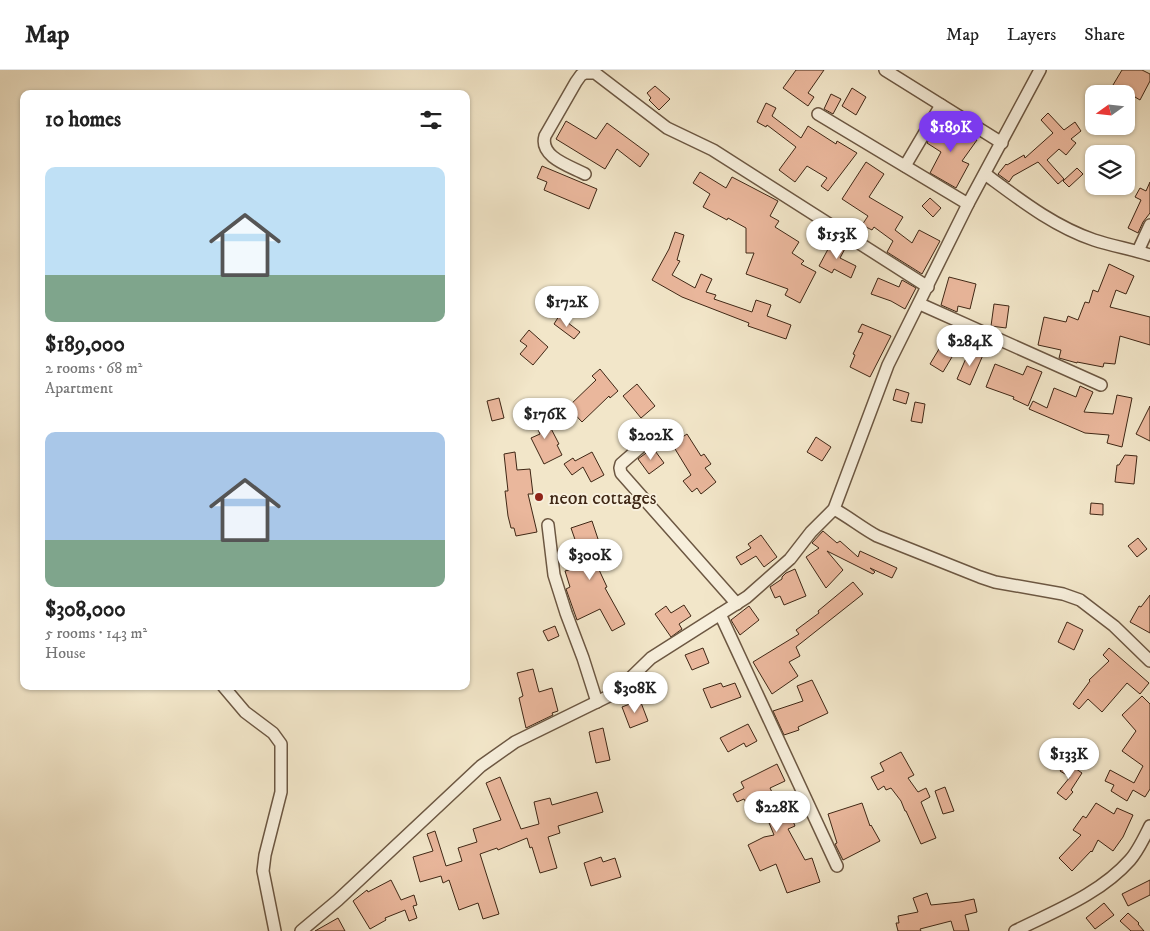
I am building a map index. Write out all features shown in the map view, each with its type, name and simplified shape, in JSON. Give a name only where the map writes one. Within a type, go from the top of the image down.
[{"type":"street","points":[[885,70],[1002,143]]},
{"type":"street","points":[[301,931],[338,900],[481,766],[515,742],[615,692],[651,658],[737,604],[761,586],[790,559],[811,532],[834,509],[888,365],[920,304],[968,204],[1040,70]]},
{"type":"street","points":[[586,174],[553,157],[546,151],[543,142],[576,82],[581,76],[595,73],[667,128],[713,150],[928,286]]},
{"type":"street","points":[[904,166],[942,105]]},
{"type":"street","points":[[818,114],[968,204]]},
{"type":"street","points":[[985,174],[1034,210],[1052,220],[1093,239],[1150,255]]},
{"type":"street","points":[[1138,251],[1150,225]]},
{"type":"street","points":[[920,304],[1101,385]]},
{"type":"street","points":[[652,437],[621,464],[621,473],[737,604]]},
{"type":"street","points":[[834,509],[848,516],[863,529],[877,536],[980,577],[1063,594],[1080,600],[1114,626],[1150,661]]},
{"type":"street","points":[[548,525],[554,575],[566,613],[584,658],[597,702]]},
{"type":"street","points":[[720,614],[837,866]]},
{"type":"street","points":[[227,690],[246,712],[273,733],[281,744],[281,792],[265,855],[263,871],[276,931]]},
{"type":"street","points":[[1015,931],[1102,886],[1132,859],[1148,831]]},
{"type":"building","points":[[796,70],[824,70],[808,93],[814,97],[808,106],[783,88]]},
{"type":"building","points":[[1122,70],[1142,70],[1150,74],[1150,81],[1140,100],[1135,97],[1135,85],[1113,85]]},
{"type":"building","points":[[655,86],[670,99],[659,110],[649,100],[651,98],[647,93]]},
{"type":"building","points":[[852,88],[866,97],[856,115],[842,106]]},
{"type":"building","points":[[831,94],[841,99],[833,114],[824,109]]},
{"type":"building","points":[[766,103],[776,108],[772,116],[801,138],[808,126],[836,144],[837,141],[857,153],[828,191],[821,186],[827,178],[807,166],[795,182],[779,170],[796,147],[767,125],[766,127],[757,122]]},
{"type":"building","points":[[1048,113],[1064,130],[1075,122],[1081,131],[1071,139],[1076,143],[1066,155],[1059,149],[1047,160],[1064,179],[1058,184],[1038,162],[1013,176],[1009,182],[998,174],[1006,164],[1024,155],[1025,158],[1053,133],[1041,120]]},
{"type":"building","points":[[942,119],[977,140],[962,161],[969,164],[956,188],[930,173],[941,152],[927,143]]},
{"type":"building","points":[[566,121],[596,139],[607,123],[649,154],[640,167],[617,149],[605,169],[556,139]]},
{"type":"building","points":[[866,162],[884,174],[869,197],[903,217],[895,230],[912,243],[919,230],[940,241],[922,274],[887,252],[893,241],[874,227],[872,230],[862,225],[868,216],[842,199]]},
{"type":"building","points":[[542,166],[597,189],[589,209],[544,190],[547,182],[537,178]]},
{"type":"building","points":[[1077,168],[1083,174],[1069,187],[1063,181]]},
{"type":"building","points":[[700,172],[726,188],[732,177],[778,201],[770,216],[779,221],[775,227],[799,242],[792,253],[804,261],[801,264],[816,272],[800,303],[785,295],[788,289],[746,274],[754,253],[746,253],[746,228],[703,207],[710,194],[693,183]]},
{"type":"building","points":[[1150,182],[1150,213],[1138,233],[1128,228],[1141,200],[1135,197],[1140,188],[1146,191]]},
{"type":"building","points":[[930,198],[941,208],[933,217],[922,206]]},
{"type":"building","points":[[675,232],[684,235],[677,260],[680,261],[672,275],[695,288],[701,274],[712,279],[706,292],[716,295],[714,299],[752,312],[756,300],[771,305],[767,316],[791,325],[786,339],[748,326],[749,323],[682,297],[652,280],[669,249]]},
{"type":"building","points":[[834,238],[847,245],[840,258],[856,266],[851,278],[834,269],[832,273],[819,266]]},
{"type":"building","points":[[1109,264],[1134,276],[1126,294],[1116,290],[1110,307],[1150,317],[1150,345],[1120,336],[1115,364],[1104,363],[1103,367],[1059,358],[1061,350],[1038,345],[1044,317],[1066,322],[1068,316],[1078,320],[1085,302],[1089,303],[1093,290],[1098,292]]},
{"type":"building","points":[[949,277],[976,284],[970,309],[958,306],[957,312],[941,305]]},
{"type":"building","points":[[878,278],[899,287],[902,280],[916,288],[905,309],[891,301],[871,294]]},
{"type":"building","points":[[994,304],[1009,306],[1006,328],[991,326]]},
{"type":"building","points":[[559,316],[580,332],[574,339],[554,324]]},
{"type":"building","points":[[862,324],[891,336],[870,377],[850,367],[855,355],[853,354],[863,333],[858,332]]},
{"type":"building","points":[[529,330],[548,347],[533,365],[520,354],[527,346],[520,341]]},
{"type":"building","points":[[945,339],[958,347],[943,372],[930,364]]},
{"type":"building","points":[[970,349],[983,355],[970,385],[957,379]]},
{"type":"building","points":[[995,364],[1023,375],[1027,366],[1042,372],[1028,406],[1013,399],[1014,397],[986,387]]},
{"type":"building","points":[[600,369],[618,391],[610,398],[609,396],[582,422],[568,407],[596,380],[592,376]]},
{"type":"building","points":[[637,384],[655,406],[641,418],[623,396]]},
{"type":"building","points":[[1080,386],[1093,392],[1084,412],[1113,414],[1117,395],[1132,398],[1122,447],[1107,443],[1109,435],[1085,433],[1029,409],[1033,401],[1047,408],[1054,388],[1076,397]]},
{"type":"building","points":[[896,389],[909,393],[906,404],[893,400]]},
{"type":"building","points":[[499,398],[504,418],[492,421],[487,401]]},
{"type":"building","points":[[915,402],[925,404],[922,423],[911,421]]},
{"type":"building","points":[[1150,406],[1150,441],[1136,434]]},
{"type":"building","points":[[542,411],[559,444],[557,445],[562,455],[544,464],[531,438],[540,434],[532,416]]},
{"type":"building","points":[[687,434],[701,456],[704,454],[711,464],[705,468],[716,482],[701,494],[697,488],[692,492],[683,481],[691,475],[672,444]]},
{"type":"building","points":[[816,437],[831,447],[822,461],[807,452]]},
{"type":"building","points":[[653,448],[664,463],[649,474],[638,459]]},
{"type":"building","points":[[515,452],[517,470],[530,469],[533,494],[528,494],[537,532],[516,536],[514,528],[511,528],[508,516],[505,491],[508,491],[504,454]]},
{"type":"building","points":[[592,452],[604,475],[591,482],[583,467],[572,475],[564,464],[573,458],[575,461]]},
{"type":"building","points":[[1125,455],[1137,456],[1134,484],[1115,482],[1117,465],[1119,465]]},
{"type":"building","points":[[1091,503],[1103,504],[1103,515],[1090,514]]},
{"type":"building","points":[[592,521],[599,542],[588,546],[607,587],[605,588],[625,624],[612,631],[600,609],[577,620],[566,589],[570,587],[565,571],[576,568],[572,553],[579,551],[571,528]]},
{"type":"building","points":[[823,531],[837,543],[840,541],[858,557],[860,551],[897,568],[892,578],[870,568],[875,572],[873,574],[827,551],[843,570],[826,588],[806,557],[819,548],[812,543]]},
{"type":"building","points":[[761,535],[777,557],[764,567],[756,556],[741,565],[736,557],[751,548],[748,544]]},
{"type":"building","points":[[1138,538],[1147,549],[1137,557],[1128,546]]},
{"type":"building","points":[[795,569],[806,596],[784,605],[780,596],[775,598],[770,587],[782,579],[786,573]]},
{"type":"building","points":[[853,582],[863,594],[796,647],[800,656],[789,662],[798,676],[772,694],[753,662],[799,634],[796,630],[819,613],[818,611]]},
{"type":"building","points":[[1150,595],[1150,633],[1130,622],[1139,606],[1141,607]]},
{"type":"building","points":[[684,605],[691,616],[679,624],[682,629],[671,637],[655,614],[666,606],[671,613]]},
{"type":"building","points":[[749,606],[759,620],[740,635],[731,620]]},
{"type":"building","points":[[1067,622],[1083,630],[1074,650],[1058,642]]},
{"type":"building","points":[[555,626],[559,636],[548,641],[543,631]]},
{"type":"building","points":[[703,648],[709,663],[692,670],[685,655]]},
{"type":"building","points":[[1109,648],[1149,683],[1140,694],[1127,683],[1102,712],[1088,699],[1079,709],[1073,704],[1089,680],[1109,661],[1103,655]]},
{"type":"building","points":[[533,669],[539,692],[552,688],[558,711],[526,728],[519,698],[523,696],[517,673]]},
{"type":"building","points":[[812,680],[828,713],[798,727],[799,730],[784,735],[773,711],[803,701],[797,686]]},
{"type":"building","points":[[721,683],[723,687],[735,683],[741,697],[711,708],[703,689]]},
{"type":"building","points":[[1142,696],[1150,704],[1150,789],[1145,797],[1133,790],[1127,801],[1111,791],[1114,785],[1105,781],[1110,770],[1134,783],[1143,766],[1122,751],[1136,731],[1122,715]]},
{"type":"building","points":[[640,700],[648,721],[630,728],[622,707]]},
{"type":"building","points":[[748,724],[757,741],[746,747],[744,743],[728,752],[720,738]]},
{"type":"building","points":[[603,728],[610,760],[596,763],[589,732]]},
{"type":"building","points":[[901,752],[914,775],[908,778],[918,792],[926,788],[930,797],[921,802],[936,838],[921,844],[901,801],[891,788],[886,790],[884,786],[878,790],[871,777],[884,771],[880,763]]},
{"type":"building","points":[[1066,762],[1082,773],[1071,790],[1073,792],[1066,800],[1057,793],[1070,777],[1060,771]]},
{"type":"building","points":[[777,764],[785,781],[770,788],[780,809],[787,806],[795,826],[788,829],[805,860],[812,858],[820,882],[787,893],[776,864],[760,871],[748,845],[764,837],[774,835],[765,813],[761,808],[751,812],[744,799],[737,802],[733,794],[744,788],[741,782]]},
{"type":"building","points":[[500,777],[521,829],[539,824],[534,802],[550,798],[552,805],[597,792],[603,812],[558,826],[560,833],[548,837],[557,868],[540,873],[532,847],[530,848],[527,838],[498,850],[497,848],[480,854],[499,914],[483,919],[478,903],[459,910],[449,880],[443,883],[441,876],[420,882],[413,857],[433,851],[427,834],[435,831],[446,866],[462,861],[458,848],[477,842],[473,829],[501,820],[486,783]]},
{"type":"building","points":[[945,787],[954,811],[943,814],[935,791]]},
{"type":"building","points":[[862,803],[870,826],[880,841],[843,860],[835,844],[837,843],[828,814]]},
{"type":"building","points":[[1096,803],[1114,814],[1117,808],[1133,815],[1123,837],[1113,851],[1098,840],[1092,852],[1072,871],[1059,858],[1081,835],[1073,830],[1083,816],[1086,818]]},
{"type":"building","points":[[601,857],[603,862],[615,858],[621,877],[591,886],[584,863]]},
{"type":"building","points":[[391,880],[401,900],[414,895],[417,905],[413,906],[417,918],[409,921],[405,910],[385,918],[386,920],[370,929],[353,901],[367,890],[368,892]]},
{"type":"building","points":[[1150,880],[1150,895],[1128,906],[1122,894]]},
{"type":"building","points":[[927,893],[931,905],[974,899],[977,912],[965,915],[969,931],[954,931],[951,921],[920,929],[921,931],[898,931],[896,923],[899,923],[898,916],[918,912],[913,898]]},
{"type":"building","points":[[1104,903],[1114,915],[1095,929],[1086,918]]},
{"type":"building","points":[[1128,913],[1139,923],[1144,931],[1131,931],[1120,921]]},
{"type":"building","points":[[338,918],[345,931],[315,931]]},
{"type":"place","name":"neon cottages","points":[[539,497]]}]
